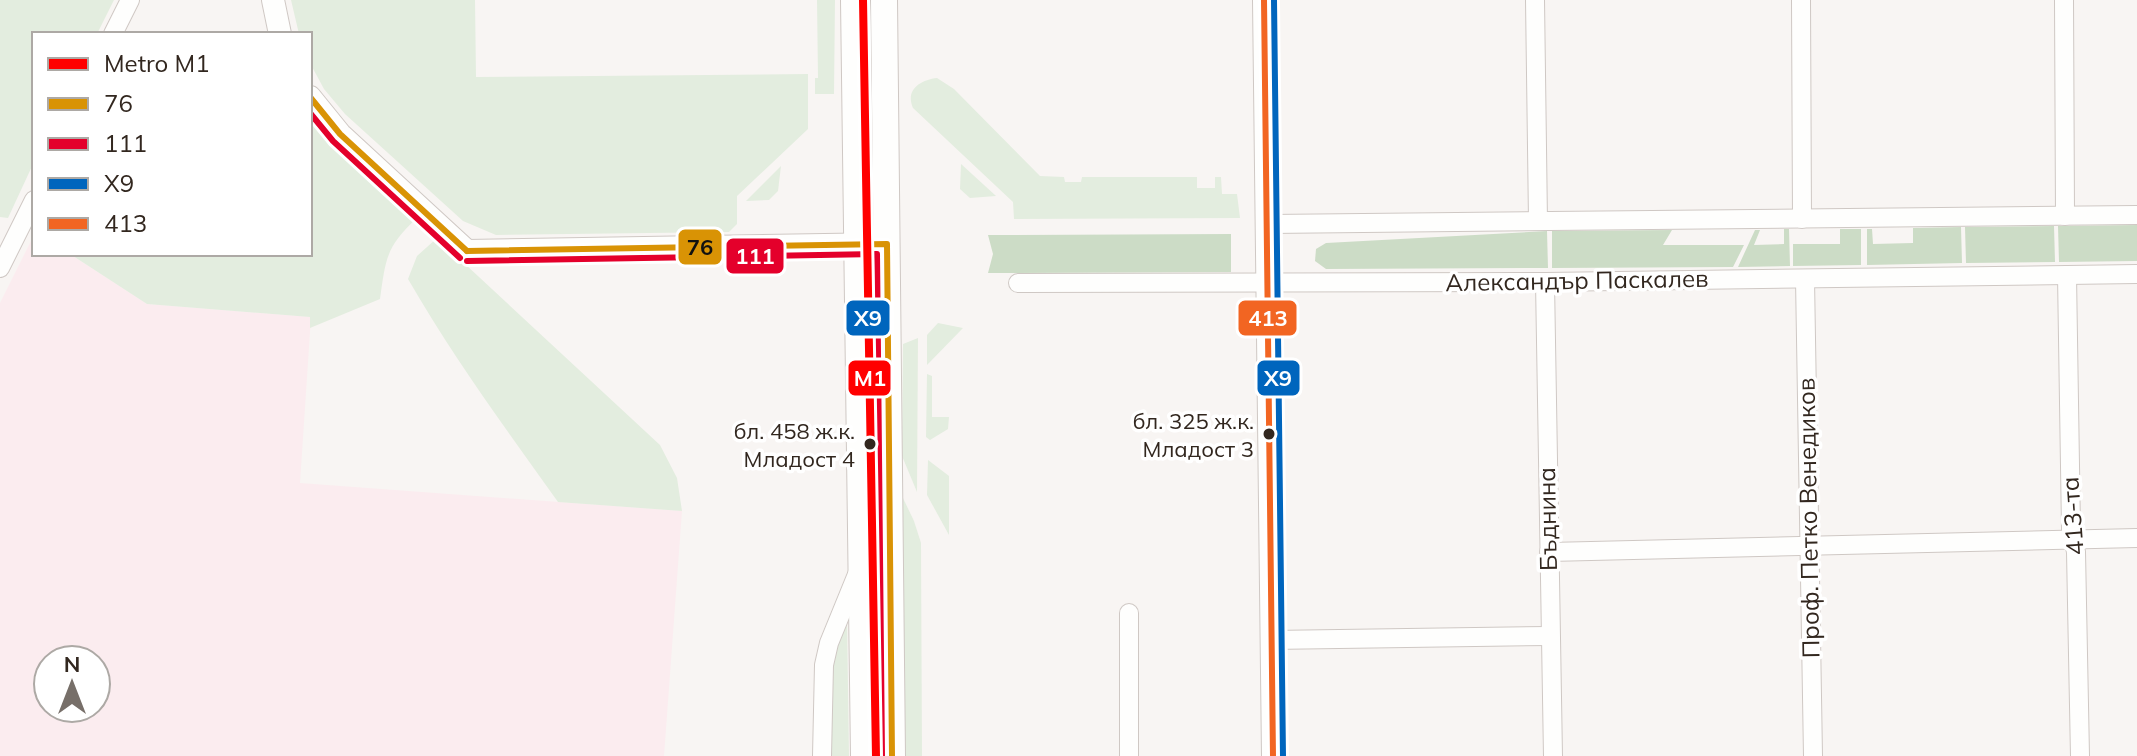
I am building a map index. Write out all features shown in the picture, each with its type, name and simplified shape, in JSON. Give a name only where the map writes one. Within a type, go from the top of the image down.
[{"type":"main road","points":[[854,0],[864,756]]},
{"type":"main road","points":[[884,0],[892,756]]},
{"type":"street","points":[[114,32],[130,0]]},
{"type":"street","points":[[273,0],[280,32]]},
{"type":"street","points":[[1264,0],[1273,756]]},
{"type":"street","points":[[1535,0],[1538,221]]},
{"type":"street","points":[[1801,0],[1802,219]]},
{"type":"street","points":[[2064,0],[2065,216]]},
{"type":"street","points":[[312,99],[340,134],[467,251],[887,244]]},
{"type":"street","points":[[0,268],[32,204]]},
{"type":"street","points":[[1267,224],[2137,215]]},
{"type":"street","name":"Александър Паскалев","points":[[1018,283],[1545,282],[2137,274]]},
{"type":"street","name":"413-та","points":[[2067,275],[2071,529],[2076,552],[2080,756]]},
{"type":"street","name":"Проф. Петко Венедиков","points":[[1805,279],[1813,756]]},
{"type":"street","name":"Бъднина","points":[[1545,282],[1553,756]]},
{"type":"street","points":[[1549,552],[2137,538]]},
{"type":"street","points":[[822,756],[826,654],[861,562]]},
{"type":"street","points":[[1129,613],[1129,756]]},
{"type":"street","points":[[1271,640],[1550,636]]},
{"type":"shaded area","points":[[32,239],[32,256],[73,256],[147,304],[311,317],[300,483],[682,511],[664,756],[0,756],[0,303]]},
{"type":"green space","points":[[0,0],[114,0],[98,32],[32,32],[32,166],[8,218],[0,217]]},
{"type":"green space","points":[[291,0],[475,0],[476,77],[808,74],[808,129],[737,196],[737,224],[729,232],[496,235],[463,221],[345,114],[324,89],[312,67],[312,32],[299,32]]},
{"type":"green space","points":[[817,0],[835,0],[834,94],[815,94],[815,78],[818,78]]},
{"type":"green space","points":[[937,78],[954,89],[1040,176],[1064,177],[1065,182],[1081,182],[1082,177],[1197,177],[1197,188],[1215,188],[1215,177],[1221,177],[1222,194],[1237,194],[1240,218],[1014,219],[1013,202],[913,108],[911,96],[916,87]]},
{"type":"green space","points":[[312,122],[418,217],[393,245],[380,299],[310,328],[310,317],[147,304],[73,256],[312,256]]},
{"type":"green space","points":[[961,164],[996,196],[970,198],[960,189]]},
{"type":"green space","points":[[781,166],[778,191],[769,200],[746,201]]},
{"type":"green space","points":[[2137,225],[2137,261],[2059,262],[2058,226]]},
{"type":"green space","points":[[2054,226],[2055,262],[1966,263],[1965,227]]},
{"type":"green space","points":[[1961,227],[1962,263],[1867,265],[1867,229],[1872,229],[1873,244],[1913,243],[1913,228]]},
{"type":"green space","points":[[1784,229],[1789,229],[1790,266],[1738,267],[1755,230],[1760,230],[1754,245],[1784,244]]},
{"type":"green space","points":[[1840,229],[1861,229],[1861,265],[1793,266],[1793,244],[1840,244]]},
{"type":"green space","points":[[1672,230],[1663,245],[1744,245],[1733,267],[1552,268],[1552,231]]},
{"type":"green space","points":[[1547,231],[1548,268],[1326,269],[1315,261],[1316,249],[1326,243]]},
{"type":"green space","points":[[1231,234],[1231,272],[988,273],[993,254],[988,235]]},
{"type":"green space","points":[[437,238],[660,445],[677,478],[682,511],[558,502],[462,365],[408,279],[417,256]]},
{"type":"green space","points":[[938,323],[963,328],[927,365],[927,335]]},
{"type":"green space","points":[[918,338],[917,492],[902,456],[903,344]]},
{"type":"green space","points":[[927,374],[932,376],[932,417],[949,417],[948,429],[930,440],[926,437]]},
{"type":"green space","points":[[928,460],[949,476],[949,535],[927,495]]},
{"type":"green space","points":[[902,496],[921,543],[922,756],[904,756]]},
{"type":"green space","points":[[847,617],[849,756],[831,756],[830,662]]},
{"type":"metro line","name":"M1","points":[[863,0],[876,756]]},
{"type":"transit line","name":"Х9","points":[[864,0],[874,756]]},
{"type":"transit line","name":"413","points":[[1264,0],[1273,756]]},
{"type":"transit line","name":"Х9","points":[[1274,0],[1283,756]]},
{"type":"transit line","name":"76","points":[[312,99],[340,134],[467,251]]},
{"type":"transit line","name":"111","points":[[312,115],[333,141],[460,258]]},
{"type":"transit line","name":"76","points":[[467,251],[887,244],[892,756]]},
{"type":"transit line","name":"111","points":[[467,261],[877,254],[882,756]]},
{"type":"place","name":"бл. 325 ж.к. Младост 3","points":[[1269,434]]},
{"type":"place","name":"бл. 458 ж.к. Младост 4","points":[[870,444]]}]
